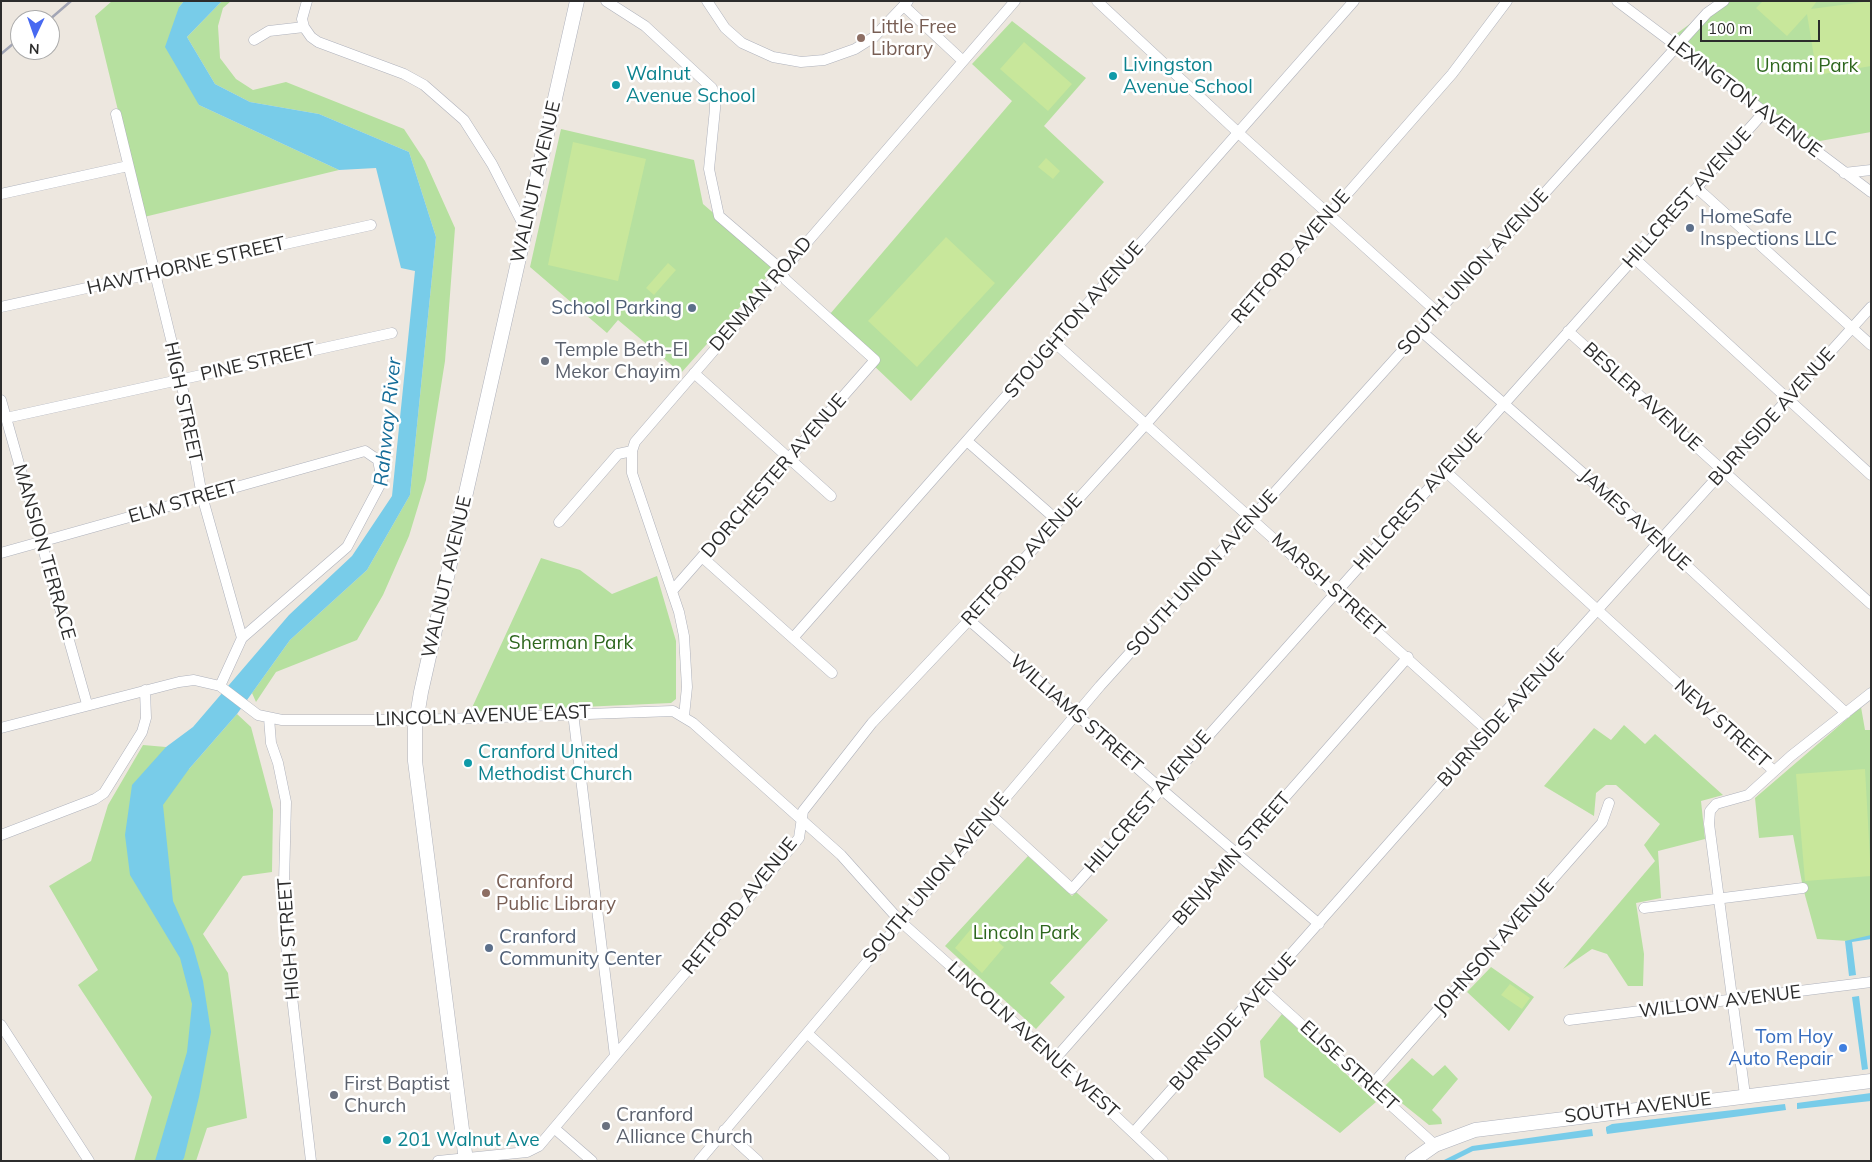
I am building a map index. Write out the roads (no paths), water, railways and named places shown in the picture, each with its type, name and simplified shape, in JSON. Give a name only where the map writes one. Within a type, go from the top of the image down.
[{"type":"street","points":[[308,1],[302,13],[304,27],[311,37],[318,42],[404,74],[424,85],[464,120],[480,143],[526,230]]},
{"type":"street","name":"WALNUT AVENUE","points":[[466,1159],[415,761],[416,720],[577,1]]},
{"type":"street","points":[[606,1],[645,26],[712,88],[715,97],[715,109],[709,169],[717,212],[729,226],[776,265],[781,273]]},
{"type":"street","points":[[706,1],[722,24],[742,42],[773,57],[802,62],[835,58],[855,49],[874,37],[906,3],[963,61]]},
{"type":"street","name":"DENMAN ROAD","points":[[684,716],[687,658],[684,636],[672,591],[632,474],[632,450],[639,434],[781,273],[838,203],[1015,1]]},
{"type":"street","points":[[1097,1],[1238,133],[1437,312]]},
{"type":"street","name":"STOUGHTON AVENUE","points":[[793,638],[1354,1]]},
{"type":"street","name":"RETFORD AVENUE","points":[[438,1161],[527,1152],[539,1146],[799,838],[803,811],[872,723],[969,620],[1146,423],[1452,74],[1507,1]]},
{"type":"street","name":"LEXINGTON AVENUE","points":[[1617,1],[1871,192]]},
{"type":"street","name":"SOUTH UNION AVENUE","points":[[699,1161],[900,920],[1077,714],[1420,330],[1707,13],[1724,1]]},
{"type":"street","points":[[254,40],[269,31],[304,27]]},
{"type":"street","name":"HILLCREST AVENUE","points":[[990,814],[1072,889],[1764,112]]},
{"type":"street","name":"HIGH STREET","points":[[116,114],[153,273],[181,380],[202,496],[242,638]]},
{"type":"street","points":[[1,194],[128,166]]},
{"type":"street","points":[[1844,173],[1871,170]]},
{"type":"street","points":[[1697,188],[1871,345]]},
{"type":"street","name":"HAWTHORNE STREET","points":[[1,307],[370,225]]},
{"type":"street","points":[[1634,258],[1871,474]]},
{"type":"street","name":"DORCHESTER AVENUE","points":[[672,591],[875,360],[781,273]]},
{"type":"street","name":"BURNSIDE AVENUE","points":[[1134,1132],[1488,731],[1871,307]]},
{"type":"street","name":"JAMES AVENUE","points":[[1420,330],[1660,540],[1846,713]]},
{"type":"street","name":"BESLER AVENUE","points":[[1568,331],[1871,604]]},
{"type":"street","name":"PINE STREET","points":[[6,418],[392,333]]},
{"type":"street","name":"MARSH STREET","points":[[1054,342],[1336,592],[1488,731]]},
{"type":"street","points":[[694,373],[831,496]]},
{"type":"street","name":"MANSION TERRACE","points":[[1,400],[87,704]]},
{"type":"street","points":[[967,441],[1058,521]]},
{"type":"street","points":[[560,522],[618,454],[632,450]]},
{"type":"street","name":"ELM STREET","points":[[1,553],[365,452],[378,460],[382,481],[348,548],[242,638]]},
{"type":"street","name":"NEW STREET","points":[[1444,470],[1774,771],[1748,795],[1716,804],[1710,811],[1709,824],[1745,1095]]},
{"type":"street","points":[[702,557],[832,673]]},
{"type":"street","name":"WILLIAMS STREET","points":[[969,620],[1160,788],[1319,924]]},
{"type":"street","points":[[222,687],[242,638]]},
{"type":"street","name":"BENJAMIN STREET","points":[[1055,1059],[1408,657]]},
{"type":"street","name":"LINCOLN AVENUE EAST","points":[[1,728],[87,704],[194,680],[222,687],[248,709],[258,715],[269,718],[416,720],[661,710],[684,716],[841,855],[900,920]]},
{"type":"street","points":[[1,835],[95,799],[104,793],[142,732],[146,718],[145,690]]},
{"type":"street","points":[[1774,771],[1871,693]]},
{"type":"street","points":[[573,714],[615,1056]]},
{"type":"street","name":"HIGH STREET","points":[[269,718],[271,743],[278,764],[286,802],[284,884],[286,945],[311,1161]]},
{"type":"street","name":"JOHNSON AVENUE","points":[[1371,1086],[1602,823],[1609,803]]},
{"type":"street","points":[[1644,908],[1803,888]]},
{"type":"street","name":"LINCOLN AVENUE WEST","points":[[900,920],[1055,1059],[1163,1161]]},
{"type":"street","name":"WILLOW AVENUE","points":[[1569,1020],[1871,982]]},
{"type":"street","name":"ELISE STREET","points":[[1262,988],[1435,1145]]},
{"type":"street","points":[[1,1025],[89,1161]]},
{"type":"street","points":[[807,1033],[944,1158]]},
{"type":"street","name":"SOUTH AVENUE","points":[[1412,1161],[1435,1145],[1474,1130],[1871,1080]]},
{"type":"street","points":[[554,1128],[592,1161]]},
{"type":"street","points":[[724,1130],[758,1161]]},
{"type":"water","points":[[184,1],[222,1],[187,37],[215,84],[250,102],[319,114],[409,152],[436,237],[410,495],[367,570],[290,640],[237,714],[189,769],[163,805],[173,901],[193,946],[203,981],[211,1032],[199,1097],[184,1158],[182,1161],[155,1161],[187,1052],[192,1004],[180,958],[130,875],[125,835],[132,785],[166,747],[193,727],[289,615],[352,556],[392,496],[415,271],[401,268],[376,168],[339,170],[199,105],[165,47],[179,7]]},
{"type":"water","points":[[1871,935],[1871,939],[1852,942],[1856,975],[1849,976],[1845,941]]},
{"type":"water","points":[[1859,996],[1868,1069],[1862,1070],[1852,997]]},
{"type":"water","points":[[1871,1093],[1871,1101],[1797,1109],[1797,1103]]},
{"type":"water","points":[[1785,1104],[1786,1110],[1607,1134],[1606,1130],[1606,1127],[1612,1124]]},
{"type":"water","points":[[1592,1129],[1593,1136],[1473,1151],[1453,1161],[1442,1161],[1472,1146]]},
{"type":"railway","points":[[60,10],[71,1]]},
{"type":"railway","points":[[1,54],[10,46]]},
{"type":"place","name":"Little Free Library","points":[[861,38]]},
{"type":"place","name":"Livingston Avenue School","points":[[1113,76]]},
{"type":"place","name":"Walnut Avenue School","points":[[616,85]]},
{"type":"place","name":"HomeSafe Inspections LLC","points":[[1690,228]]},
{"type":"place","name":"School Parking","points":[[692,308]]},
{"type":"place","name":"Temple Beth-El Mekor Chayim","points":[[545,361]]},
{"type":"place","name":"Cranford United Methodist Church","points":[[468,763]]},
{"type":"place","name":"Cranford Public Library","points":[[486,893]]},
{"type":"place","name":"Cranford Community Center","points":[[489,948]]},
{"type":"place","name":"Tom Hoy Auto Repair","points":[[1843,1048]]},
{"type":"place","name":"First Baptist Church","points":[[334,1095]]},
{"type":"place","name":"Cranford Alliance Church","points":[[606,1126]]},
{"type":"place","name":"201 Walnut Ave","points":[[387,1140]]},
{"type":"park label","name":"Unami Park","points":[[1807,66]]},
{"type":"park label","name":"Sherman Park","points":[[571,643]]},
{"type":"park label","name":"Lincoln Park","points":[[1026,933]]},
{"type":"water label","name":"Rahway River","points":[[388,422]]}]
